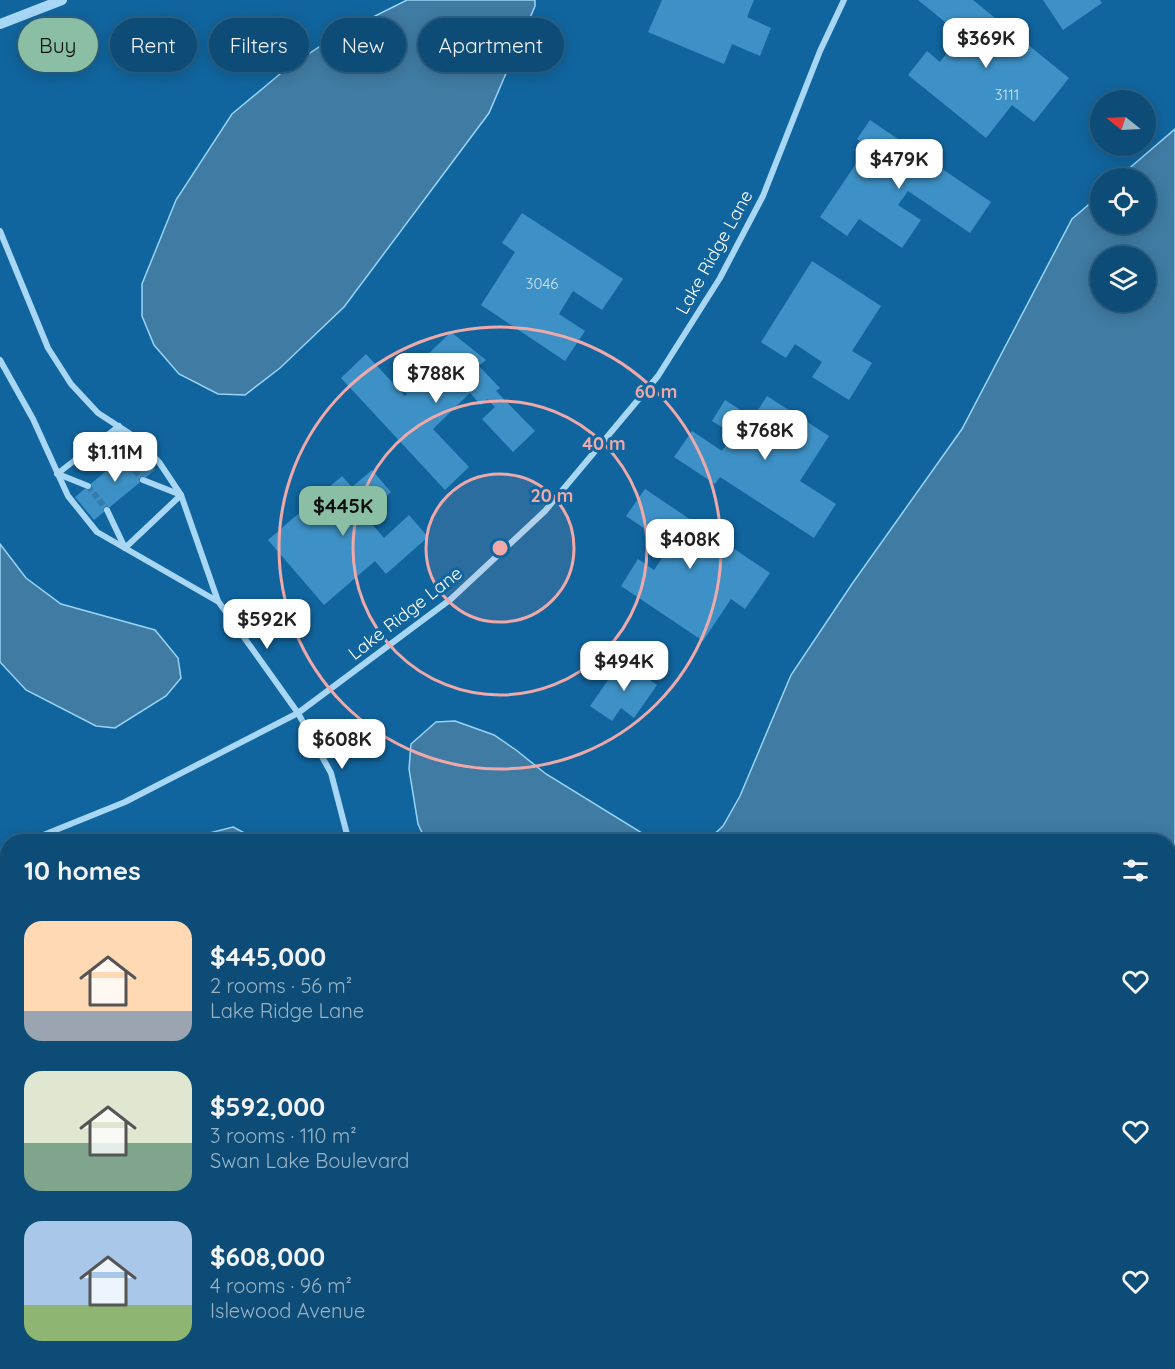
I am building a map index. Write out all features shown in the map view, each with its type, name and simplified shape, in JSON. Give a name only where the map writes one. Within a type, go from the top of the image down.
[{"type":"street","points":[[0,24],[62,0]]},
{"type":"street","name":"Lake Ridge Lane","points":[[46,834],[125,802],[298,713],[452,599],[545,511],[658,376],[720,278],[763,196],[820,51],[844,0]]},
{"type":"street","points":[[0,231],[48,348],[71,384],[98,413],[135,437],[159,462],[181,495],[218,601],[298,713],[331,773],[347,834]]},
{"type":"street","points":[[0,360],[33,419],[68,496],[98,532],[218,601]]},
{"type":"street","points":[[119,426],[123,457]]},
{"type":"street","points":[[57,474],[119,426]]},
{"type":"street","points":[[57,474],[88,486]]},
{"type":"street","points":[[143,480],[181,495]]},
{"type":"street","points":[[124,548],[181,495]]},
{"type":"street","points":[[107,510],[124,548]]},
{"type":"water","points":[[407,0],[535,0],[530,18],[418,18],[418,72],[507,72],[489,113],[344,307],[280,368],[245,395],[218,394],[179,374],[154,345],[142,316],[142,284],[176,200],[232,114],[282,72],[309,72],[309,54],[321,46],[321,72],[406,72],[406,18],[371,18]]},
{"type":"water","points":[[1175,129],[1175,834],[714,834],[723,826],[740,796],[791,675],[852,584],[962,429],[1072,219],[1090,203],[1090,234],[1156,234],[1156,168],[1130,168],[1144,156],[1156,156],[1156,145]]},
{"type":"water","points":[[0,544],[26,578],[61,604],[155,630],[178,658],[181,678],[166,696],[115,728],[96,726],[26,690],[0,662]]},
{"type":"water","points":[[455,721],[494,735],[546,774],[644,834],[423,834],[418,824],[409,769],[411,744],[436,722]]},
{"type":"water","points":[[233,827],[246,834],[206,834]]},
{"type":"building","points":[[662,0],[754,0],[747,17],[771,28],[760,56],[732,44],[724,64],[648,32]]},
{"type":"building","points":[[918,0],[973,0],[1069,78],[1034,122],[1012,105],[986,138],[908,75],[927,51],[940,62],[961,35]]},
{"type":"building","points":[[1043,0],[1100,0],[1102,3],[1063,30]]},
{"type":"building","points":[[870,120],[991,202],[970,233],[908,191],[898,205],[921,220],[902,248],[859,219],[847,236],[820,217],[868,146],[857,139]]},
{"type":"building","points":[[522,213],[623,279],[602,310],[573,291],[559,314],[585,331],[565,361],[481,305],[515,252],[502,243]]},
{"type":"building","points":[[812,261],[881,306],[852,351],[872,363],[849,400],[812,377],[822,362],[795,344],[786,358],[761,342]]},
{"type":"building","points":[[451,332],[486,360],[479,366],[500,388],[496,391],[535,431],[513,452],[482,419],[495,407],[487,399],[481,405],[470,393],[433,429],[469,467],[445,490],[341,378],[366,354],[405,396],[407,394],[397,384]]},
{"type":"building","points":[[767,396],[829,436],[800,481],[836,504],[814,538],[720,477],[715,484],[674,457],[692,431],[722,451],[733,434],[712,421],[725,400],[753,418]]},
{"type":"building","points":[[136,446],[155,470],[94,520],[75,497]]},
{"type":"building","points":[[372,470],[391,492],[365,516],[384,538],[409,515],[428,537],[386,574],[375,561],[324,605],[268,540],[342,476],[352,487]]},
{"type":"building","points":[[645,489],[770,573],[745,609],[731,599],[703,641],[621,586],[638,559],[654,570],[670,546],[626,516]]},
{"type":"building","points":[[622,660],[657,685],[634,718],[621,708],[612,721],[590,706]]},
{"type":"tunnel","points":[[123,457],[143,480]]},
{"type":"tunnel","points":[[88,486],[107,510]]}]
